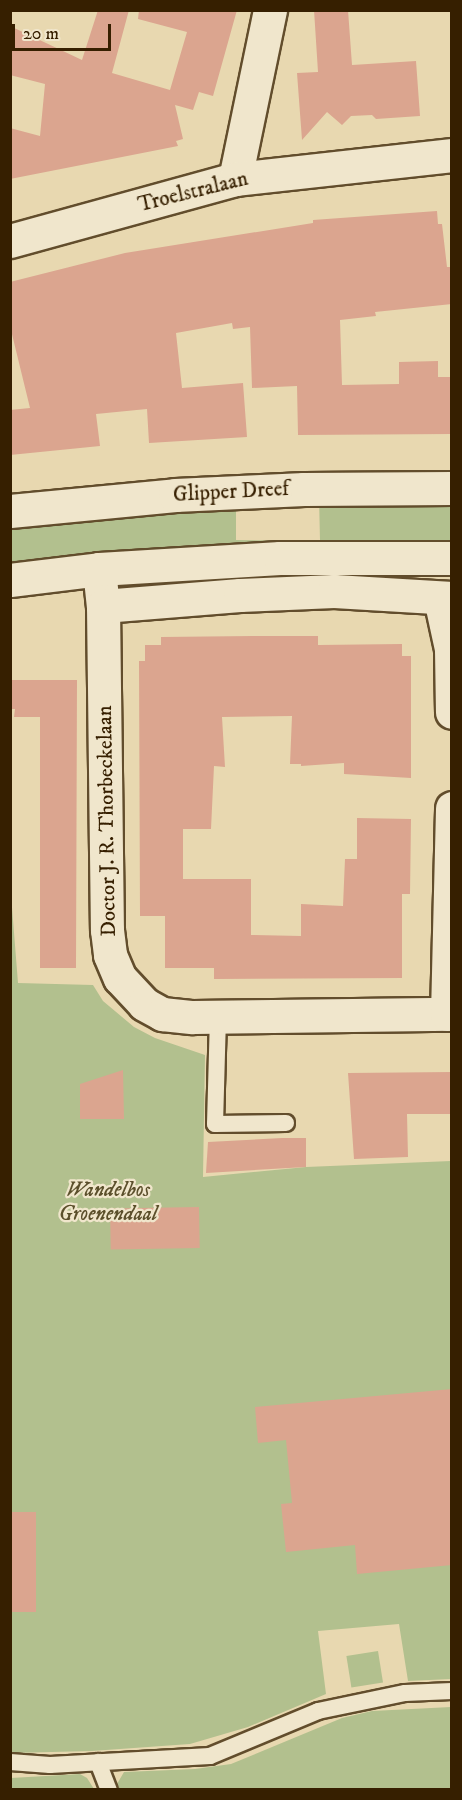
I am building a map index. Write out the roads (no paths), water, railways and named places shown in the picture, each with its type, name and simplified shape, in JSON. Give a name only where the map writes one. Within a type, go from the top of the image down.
[{"type":"street","points":[[235,178],[270,10]]},
{"type":"street","name":"Troelstralaan","points":[[10,241],[235,178],[452,155]]},
{"type":"street","name":"Glipper Dreef","points":[[10,511],[53,505],[175,495],[304,489],[452,488]]},
{"type":"street","points":[[10,580],[99,569],[280,558],[452,558]]},
{"type":"street","name":"Doctor J. R. Thorbeckelaan","points":[[99,569],[103,606],[107,930],[110,955],[120,978],[144,1004],[162,1014],[218,1017],[449,1014]]},
{"type":"street","points":[[103,606],[240,595],[334,591],[446,598],[451,649],[452,712]]},
{"type":"street","points":[[449,1014],[452,808]]},
{"type":"lane","points":[[218,1017],[215,1124],[286,1123]]},
{"type":"lane","points":[[10,1762],[50,1765],[210,1756],[318,1712],[405,1693],[452,1691]]},
{"type":"lane","points":[[98,1762],[109,1790]]},
{"type":"park label","name":"Wandelbos Groenendaal","points":[[108,1202]]}]
